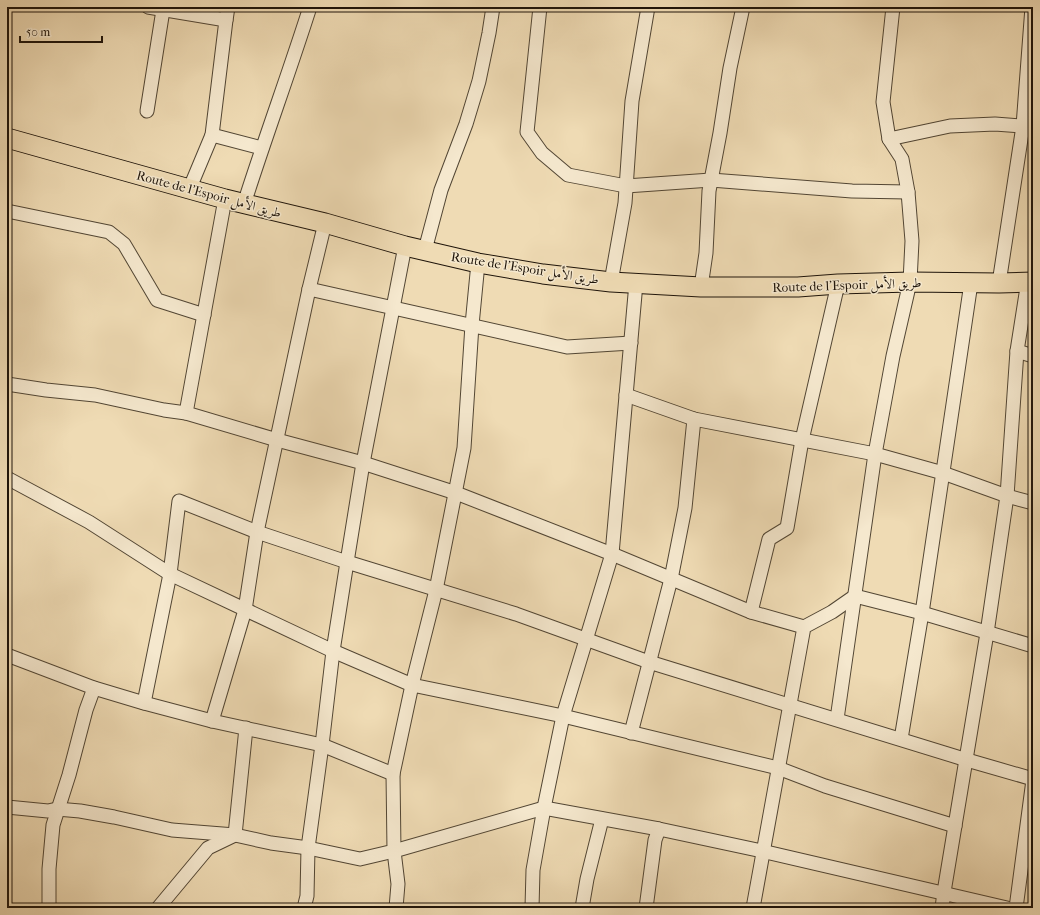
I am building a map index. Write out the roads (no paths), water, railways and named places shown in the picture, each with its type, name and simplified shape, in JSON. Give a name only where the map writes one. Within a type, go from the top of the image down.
[{"type":"highway","name":"Route de l’Espoir طريق الأمل","points":[[7,138],[189,190],[325,223],[405,246],[478,263],[543,274],[611,282],[701,287],[798,287],[838,284],[910,282],[1031,282]]},
{"type":"street","points":[[148,7],[163,10],[227,13],[212,135],[189,190]]},
{"type":"street","points":[[244,204],[262,148],[291,68],[310,7]]},
{"type":"street","points":[[425,250],[441,190],[466,124],[477,88],[493,7]]},
{"type":"street","points":[[540,7],[527,132],[542,154],[568,175],[626,186],[711,180],[852,191],[908,192]]},
{"type":"street","points":[[611,282],[626,186],[632,101],[648,7]]},
{"type":"street","points":[[701,287],[706,253],[709,191],[730,68],[743,7]]},
{"type":"street","points":[[837,719],[876,454],[893,356],[910,282],[912,240],[908,192],[902,159],[889,139],[883,102],[893,7]]},
{"type":"street","points":[[999,283],[1028,126],[1032,7]]},
{"type":"street","points":[[147,111],[163,10]]},
{"type":"street","points":[[889,139],[950,126],[995,124],[1028,126]]},
{"type":"street","points":[[212,135],[262,148]]},
{"type":"street","points":[[186,413],[225,199]]},
{"type":"street","points":[[7,211],[109,232],[124,244],[157,300],[204,314]]},
{"type":"street","points":[[212,721],[246,610],[257,532],[309,289],[325,223]]},
{"type":"street","points":[[304,908],[307,896],[308,848],[333,651],[363,463],[405,246]]},
{"type":"street","points":[[396,908],[398,884],[394,851],[393,774],[412,684],[436,590],[464,448],[472,325],[478,263]]},
{"type":"street","points":[[942,908],[967,760],[1007,496],[1017,351],[1031,282]]},
{"type":"street","points":[[532,908],[533,870],[563,716],[612,554],[636,283]]},
{"type":"street","points":[[901,739],[922,613],[971,283]]},
{"type":"street","points":[[751,612],[769,539],[787,528],[802,440],[838,284]]},
{"type":"street","points":[[309,289],[567,346],[630,343]]},
{"type":"street","points":[[1017,351],[1033,356]]},
{"type":"street","points":[[7,384],[95,395],[164,410],[186,413],[277,440],[363,463],[456,493],[612,554],[751,612],[804,627],[832,612],[855,596],[922,613],[1033,646]]},
{"type":"street","points":[[626,395],[694,419],[876,454],[943,473],[1007,496],[1033,503]]},
{"type":"street","points":[[631,733],[671,579],[685,508],[694,419]]},
{"type":"street","points":[[7,478],[89,522],[170,574],[333,651],[412,684],[563,716],[778,768],[825,786],[955,826]]},
{"type":"street","points":[[144,703],[170,574],[179,501],[257,532],[347,562],[516,614],[649,662],[1033,779],[1016,908]]},
{"type":"street","points":[[753,908],[762,851],[804,627]]},
{"type":"street","points":[[7,655],[94,688],[144,703],[212,721],[322,745],[393,774]]},
{"type":"street","points":[[50,908],[49,869],[53,825],[70,775],[86,710],[94,688]]},
{"type":"street","points":[[235,835],[246,728]]},
{"type":"street","points":[[7,807],[48,811],[58,809],[114,817],[172,830],[235,835],[360,859],[394,851],[544,808],[659,829],[762,851],[944,892],[1007,908]]},
{"type":"street","points":[[582,908],[587,879],[602,819]]},
{"type":"street","points":[[646,908],[659,829]]},
{"type":"street","points":[[158,908],[208,848],[235,835]]}]
